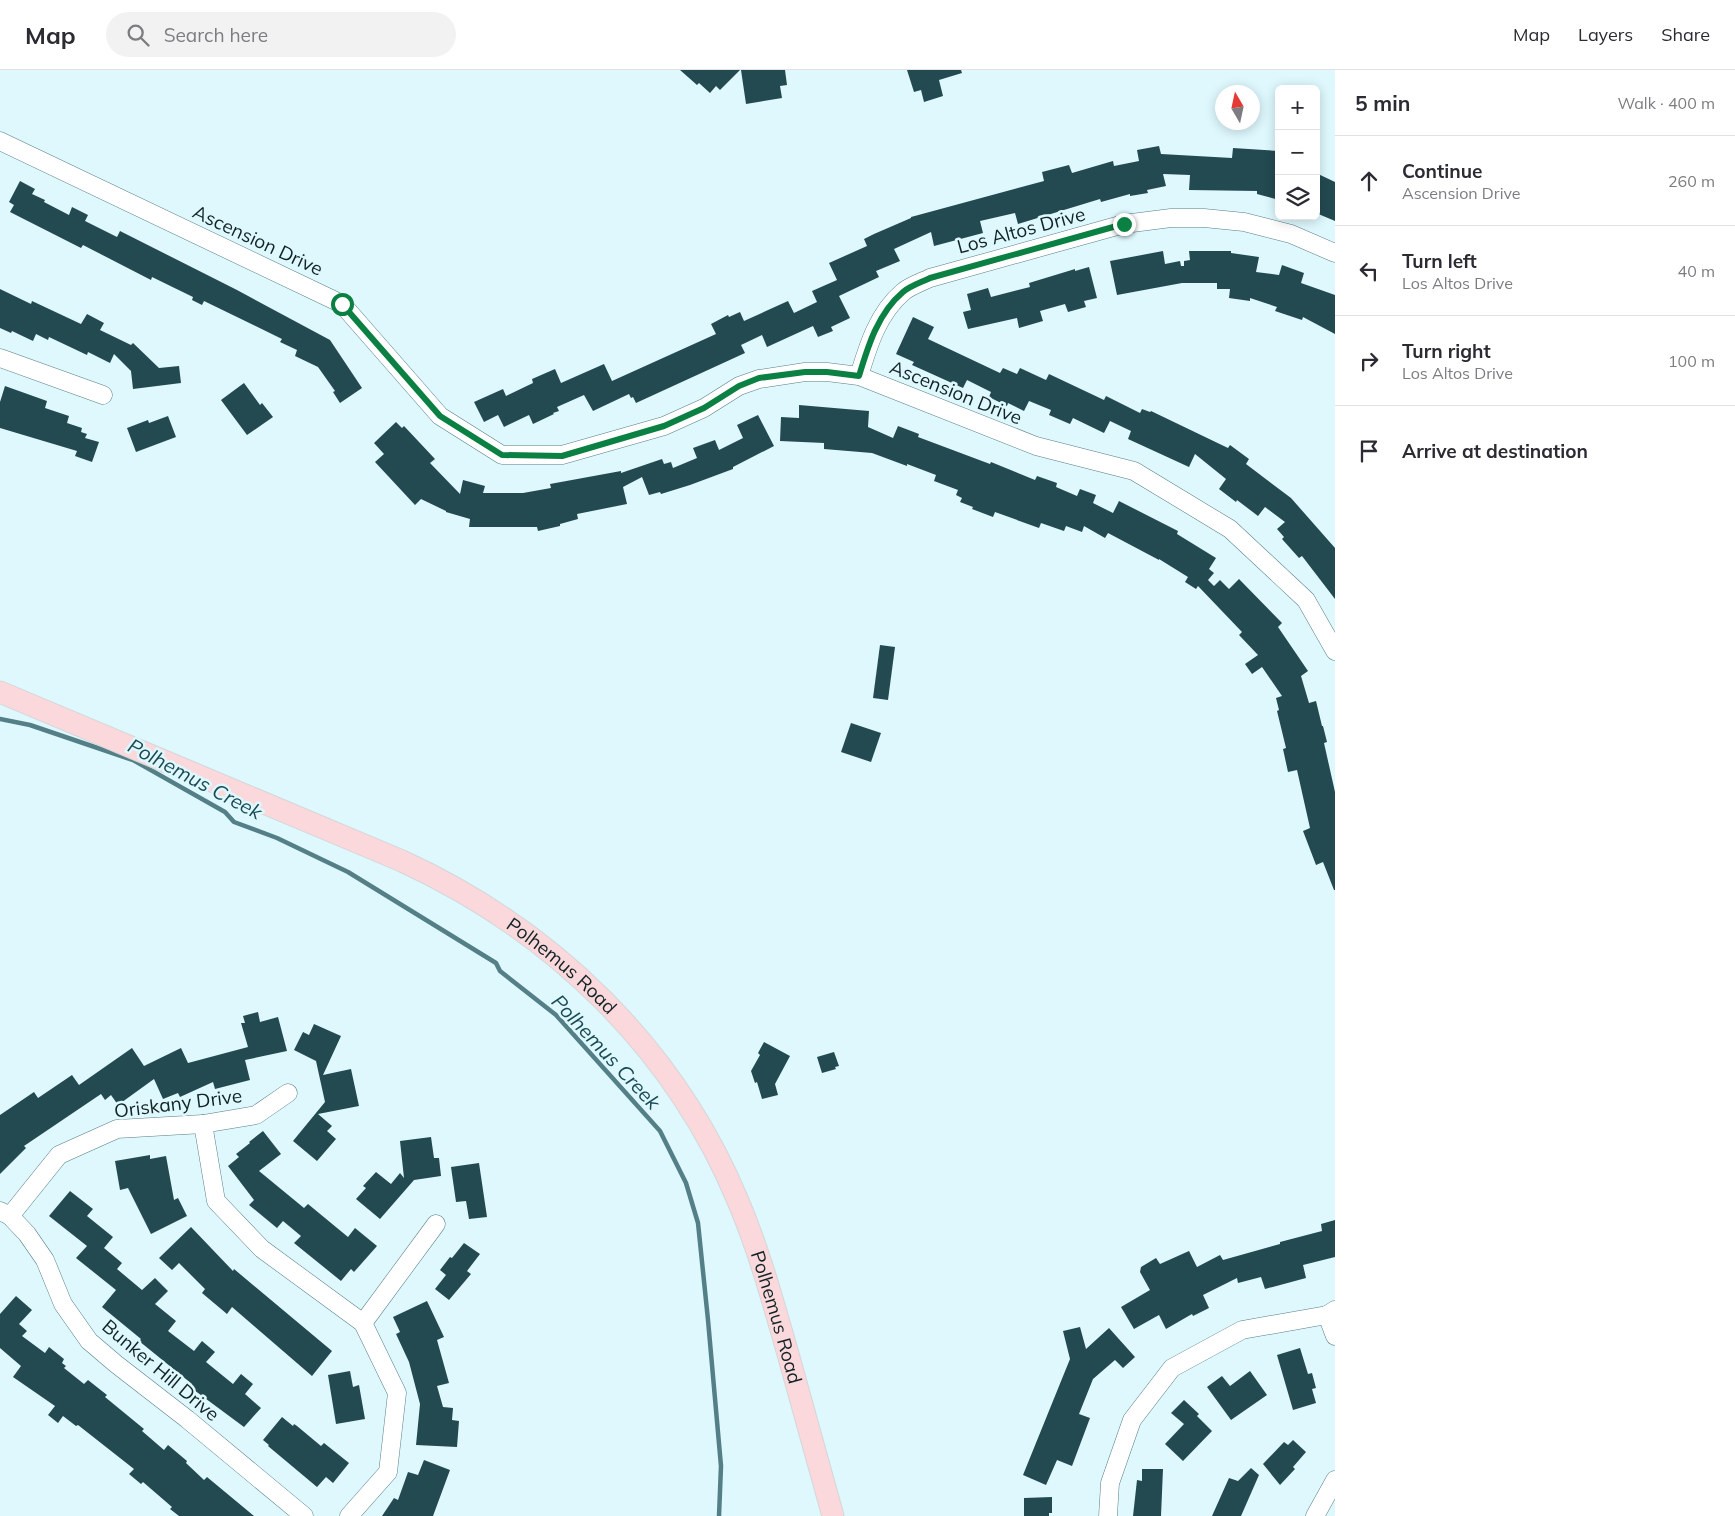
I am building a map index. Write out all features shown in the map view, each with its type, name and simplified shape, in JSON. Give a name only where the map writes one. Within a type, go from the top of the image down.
[{"type":"main road","name":"Polhemus Road","points":[[0,692],[386,854],[434,876],[465,892],[520,928],[594,990],[635,1034],[669,1077],[700,1125],[727,1176],[748,1225],[768,1286],[833,1516]]},
{"type":"street","name":"Ascension Drive","points":[[0,141],[342,304],[440,416],[502,455],[562,456],[664,426],[704,408],[739,386],[759,378],[805,372],[827,372],[859,376],[1036,446],[1134,471],[1230,529],[1306,600],[1335,651]]},
{"type":"street","name":"Los Altos Drive","points":[[859,376],[866,351],[884,313],[904,291],[930,278],[1124,224],[1171,218],[1204,218],[1244,222],[1291,234],[1335,253]]},
{"type":"street","points":[[0,358],[103,394]]},
{"type":"street","name":"Oriskany Drive","points":[[5,1214],[59,1155],[117,1129],[203,1124],[256,1115],[288,1093]]},
{"type":"street","points":[[203,1124],[216,1202],[262,1248],[363,1323],[397,1393],[388,1472],[349,1516]]},
{"type":"street","name":"Bunker Hill Drive","points":[[5,1214],[27,1234],[46,1260],[63,1304],[89,1341],[304,1516]]},
{"type":"street","points":[[363,1323],[436,1224]]},
{"type":"street","points":[[1108,1516],[1110,1483],[1132,1420],[1172,1368],[1242,1330],[1331,1312],[1335,1336]]},
{"type":"street","points":[[1315,1516],[1335,1480]]},
{"type":"building","points":[[680,70],[740,70],[720,90],[716,86],[710,93],[699,83],[697,85]]},
{"type":"building","points":[[741,70],[785,70],[787,85],[780,86],[782,98],[746,104]]},
{"type":"building","points":[[907,70],[961,70],[962,73],[939,80],[943,96],[924,102],[921,90],[914,92]]},
{"type":"building","points":[[1159,146],[1161,154],[1232,158],[1233,148],[1275,151],[1275,199],[1257,194],[1257,191],[1189,190],[1190,175],[1163,174],[1166,186],[1147,190],[1148,193],[1130,196],[1130,194],[1101,202],[1100,199],[1018,224],[1015,213],[980,221],[983,233],[934,246],[931,232],[894,249],[900,261],[876,271],[879,277],[839,296],[850,318],[831,327],[833,331],[818,337],[813,326],[767,347],[762,335],[741,345],[745,353],[636,403],[629,394],[593,411],[584,395],[557,407],[559,411],[533,424],[529,415],[504,427],[498,415],[484,422],[474,402],[503,389],[506,396],[533,383],[532,379],[555,369],[561,383],[604,364],[612,381],[716,334],[711,324],[728,315],[729,317],[740,312],[744,321],[788,301],[794,313],[817,302],[812,291],[837,280],[829,263],[867,246],[864,239],[874,234],[911,217],[1044,181],[1042,172],[1069,165],[1072,173],[1113,161],[1114,166],[1139,161],[1137,150]]},
{"type":"building","points":[[1320,175],[1335,182],[1335,221],[1320,215]]},
{"type":"building","points":[[20,181],[35,189],[32,194],[69,215],[72,207],[88,215],[85,221],[117,237],[120,231],[237,290],[330,340],[362,388],[340,403],[333,392],[335,391],[318,367],[295,356],[297,350],[280,342],[282,339],[204,301],[202,305],[192,300],[193,297],[152,277],[151,280],[83,245],[81,248],[10,212],[14,205],[9,202]]},
{"type":"building","points":[[1163,251],[1165,264],[1180,261],[1181,266],[1184,266],[1184,261],[1190,260],[1189,251],[1231,251],[1231,253],[1259,257],[1256,272],[1279,275],[1282,265],[1304,273],[1301,283],[1335,295],[1335,334],[1303,317],[1302,320],[1275,311],[1277,307],[1250,298],[1250,301],[1229,298],[1230,289],[1217,289],[1217,283],[1182,283],[1117,295],[1110,261]]},
{"type":"building","points":[[1089,267],[1097,298],[1084,301],[1086,307],[1068,312],[1065,304],[1040,311],[1043,321],[1019,328],[1017,318],[968,329],[963,312],[971,310],[967,294],[988,288],[991,297],[1030,287],[1029,283],[1075,269],[1075,271]]},
{"type":"building","points":[[0,289],[31,304],[32,301],[81,324],[87,314],[104,323],[100,330],[131,345],[133,343],[159,368],[179,366],[181,383],[133,389],[131,371],[114,354],[110,363],[88,352],[87,355],[49,337],[48,340],[36,334],[33,341],[12,331],[11,333],[0,328]]},
{"type":"building","points":[[913,317],[934,327],[928,339],[1000,373],[1003,368],[1017,374],[1020,368],[1046,380],[1049,374],[1104,400],[1106,396],[1140,413],[1142,409],[1151,411],[1228,448],[1230,445],[1249,459],[1246,464],[1291,498],[1335,548],[1335,599],[1302,556],[1299,558],[1282,539],[1284,537],[1277,529],[1285,522],[1265,507],[1258,516],[1237,500],[1236,502],[1219,489],[1226,479],[1195,454],[1189,467],[1128,439],[1131,431],[1110,421],[1104,433],[1073,418],[1070,424],[1049,415],[1051,410],[1029,401],[1024,411],[1008,403],[1007,406],[989,397],[991,392],[967,380],[963,388],[912,365],[914,362],[896,354]]},
{"type":"building","points":[[244,383],[260,405],[262,403],[273,417],[247,435],[221,400]]},
{"type":"building","points":[[5,386],[47,401],[45,408],[69,416],[67,423],[82,428],[81,432],[87,434],[85,438],[99,442],[92,462],[75,456],[77,451],[0,428],[0,402]]},
{"type":"building","points":[[799,405],[869,411],[868,427],[893,438],[898,426],[919,434],[918,437],[990,464],[991,462],[1035,480],[1037,476],[1057,483],[1056,487],[1077,496],[1080,489],[1096,495],[1093,503],[1113,513],[1119,501],[1178,531],[1177,534],[1216,558],[1209,569],[1214,573],[1208,580],[1214,586],[1220,580],[1229,589],[1239,579],[1282,623],[1278,627],[1308,671],[1301,676],[1309,703],[1316,701],[1327,742],[1324,743],[1335,792],[1335,890],[1323,862],[1316,865],[1303,831],[1310,828],[1297,770],[1288,772],[1283,749],[1286,748],[1277,711],[1279,710],[1276,698],[1282,696],[1262,667],[1252,674],[1245,664],[1258,655],[1239,635],[1242,632],[1198,586],[1196,589],[1185,582],[1188,577],[1159,559],[1108,533],[1105,538],[1084,526],[1082,532],[1066,526],[1064,531],[1041,523],[1039,528],[995,512],[993,517],[960,502],[962,498],[956,495],[958,490],[934,481],[936,475],[907,464],[907,466],[872,453],[824,449],[824,443],[780,441],[781,417],[799,418]]},
{"type":"building","points":[[758,415],[774,446],[733,467],[733,469],[661,494],[660,492],[649,495],[642,477],[623,487],[627,504],[577,514],[578,519],[560,524],[560,526],[538,531],[537,527],[469,527],[470,519],[446,512],[421,499],[415,505],[375,462],[384,454],[374,443],[396,422],[402,428],[404,426],[435,459],[430,463],[460,494],[463,480],[485,486],[483,493],[523,493],[551,488],[550,484],[621,471],[621,473],[662,459],[664,464],[671,462],[673,468],[697,458],[693,448],[715,440],[719,450],[743,438],[737,425]]},
{"type":"building","points":[[168,416],[176,437],[136,452],[127,428],[148,420],[149,423]]},
{"type":"building","points":[[880,645],[895,647],[888,700],[873,698]]},
{"type":"building","points":[[851,723],[881,733],[871,762],[841,752]]},
{"type":"building","points":[[258,1012],[260,1022],[278,1017],[287,1051],[245,1060],[250,1080],[215,1089],[213,1082],[180,1097],[178,1093],[163,1099],[154,1079],[118,1105],[111,1095],[105,1100],[101,1094],[24,1146],[26,1148],[0,1174],[0,1115],[34,1092],[38,1098],[72,1075],[79,1085],[132,1048],[144,1066],[181,1048],[188,1063],[248,1047],[241,1023],[245,1023],[243,1016]]},
{"type":"building","points":[[314,1024],[341,1036],[323,1075],[351,1069],[359,1106],[318,1114],[332,1126],[327,1131],[336,1139],[317,1161],[293,1141],[325,1102],[316,1061],[294,1050],[303,1032],[309,1035]]},
{"type":"building","points":[[764,1042],[790,1056],[775,1084],[778,1095],[762,1099],[757,1082],[755,1083],[751,1071],[760,1055],[758,1053]]},
{"type":"building","points":[[834,1052],[839,1066],[835,1067],[836,1069],[822,1073],[817,1057]]},
{"type":"building","points":[[263,1131],[281,1154],[259,1171],[304,1208],[308,1204],[348,1237],[355,1228],[377,1246],[354,1272],[351,1269],[341,1281],[294,1243],[301,1236],[283,1221],[277,1228],[249,1205],[254,1200],[228,1166],[239,1157],[236,1154]]},
{"type":"building","points":[[431,1137],[434,1158],[439,1158],[441,1176],[414,1180],[380,1219],[356,1199],[366,1188],[363,1186],[376,1172],[391,1184],[400,1173],[404,1178],[400,1141]]},
{"type":"building","points":[[150,1155],[150,1159],[166,1156],[174,1200],[178,1198],[187,1216],[151,1234],[128,1188],[120,1190],[115,1161]]},
{"type":"building","points":[[479,1163],[487,1217],[469,1219],[466,1201],[456,1202],[451,1167]]},
{"type":"building","points":[[70,1191],[93,1209],[87,1216],[113,1237],[104,1248],[122,1263],[117,1269],[142,1290],[155,1278],[168,1291],[155,1304],[176,1321],[168,1331],[194,1351],[202,1341],[215,1352],[206,1362],[233,1384],[241,1374],[253,1384],[245,1394],[261,1408],[244,1427],[190,1387],[192,1384],[139,1341],[141,1339],[102,1307],[116,1290],[76,1258],[87,1246],[49,1216]]},
{"type":"building","points":[[1335,1220],[1335,1257],[1303,1265],[1306,1278],[1265,1289],[1261,1277],[1238,1283],[1237,1278],[1203,1295],[1209,1308],[1193,1316],[1192,1314],[1166,1329],[1159,1315],[1134,1329],[1121,1307],[1150,1290],[1140,1272],[1141,1267],[1156,1258],[1160,1264],[1189,1251],[1197,1267],[1220,1255],[1223,1260],[1322,1231],[1321,1224]]},
{"type":"building","points":[[191,1227],[233,1271],[234,1269],[332,1351],[312,1376],[232,1307],[227,1314],[202,1293],[205,1289],[179,1263],[172,1270],[159,1258]]},
{"type":"building","points":[[464,1243],[480,1254],[467,1271],[471,1274],[449,1300],[435,1289],[446,1275],[440,1270]]},
{"type":"building","points":[[16,1296],[32,1310],[19,1324],[27,1331],[22,1336],[45,1353],[49,1347],[64,1359],[62,1363],[66,1366],[64,1368],[84,1384],[88,1380],[107,1395],[105,1397],[144,1429],[142,1431],[164,1450],[168,1445],[187,1461],[186,1463],[204,1480],[207,1477],[254,1516],[179,1516],[170,1509],[172,1507],[143,1482],[141,1484],[129,1474],[134,1469],[78,1425],[76,1426],[63,1416],[58,1423],[48,1415],[55,1406],[13,1377],[21,1366],[0,1348],[0,1314]]},
{"type":"building","points":[[427,1301],[444,1337],[437,1340],[449,1383],[437,1386],[443,1407],[453,1408],[452,1420],[459,1421],[457,1447],[416,1445],[420,1404],[409,1362],[396,1334],[400,1332],[393,1317]]},
{"type":"building","points":[[1080,1327],[1086,1349],[1109,1328],[1135,1357],[1123,1368],[1115,1360],[1093,1379],[1079,1414],[1090,1418],[1072,1466],[1057,1460],[1046,1485],[1023,1475],[1070,1359],[1063,1331]]},
{"type":"building","points":[[1300,1348],[1308,1374],[1312,1373],[1316,1388],[1312,1389],[1316,1403],[1293,1410],[1277,1355]]},
{"type":"building","points":[[350,1371],[353,1387],[359,1385],[365,1419],[336,1424],[328,1375]]},
{"type":"building","points":[[1250,1371],[1267,1395],[1231,1420],[1207,1387],[1222,1376],[1230,1386]]},
{"type":"building","points":[[1184,1400],[1199,1414],[1197,1416],[1212,1431],[1183,1461],[1165,1444],[1184,1424],[1171,1413]]},
{"type":"building","points":[[282,1417],[293,1426],[294,1424],[297,1426],[321,1446],[324,1443],[349,1463],[333,1483],[326,1477],[317,1487],[263,1440]]},
{"type":"building","points":[[1293,1440],[1306,1452],[1293,1467],[1295,1469],[1280,1485],[1263,1464],[1284,1442],[1288,1445]]},
{"type":"building","points":[[424,1460],[450,1470],[433,1516],[382,1516],[394,1498],[398,1500],[408,1472],[418,1475]]},
{"type":"building","points":[[1251,1468],[1259,1475],[1241,1516],[1212,1516],[1229,1478],[1238,1481]]},
{"type":"building","points":[[1142,1469],[1163,1469],[1161,1516],[1133,1516],[1137,1480],[1142,1481]]},
{"type":"building","points":[[1052,1497],[1052,1513],[1049,1513],[1049,1516],[1024,1516],[1024,1498]]},
{"type":"waterway","name":"Polhemus Creek","points":[[0,719],[30,725],[133,760],[225,812],[234,822],[277,838],[348,872],[496,963],[500,971],[556,1015],[660,1131],[686,1183],[698,1223],[708,1320],[721,1466],[719,1516]]},
{"type":"route","points":[[342,304],[440,416],[502,455],[562,456],[664,426],[704,408],[739,386],[759,378],[805,372],[827,372],[859,376],[866,351],[884,313],[904,291],[930,278],[1124,224]]}]
